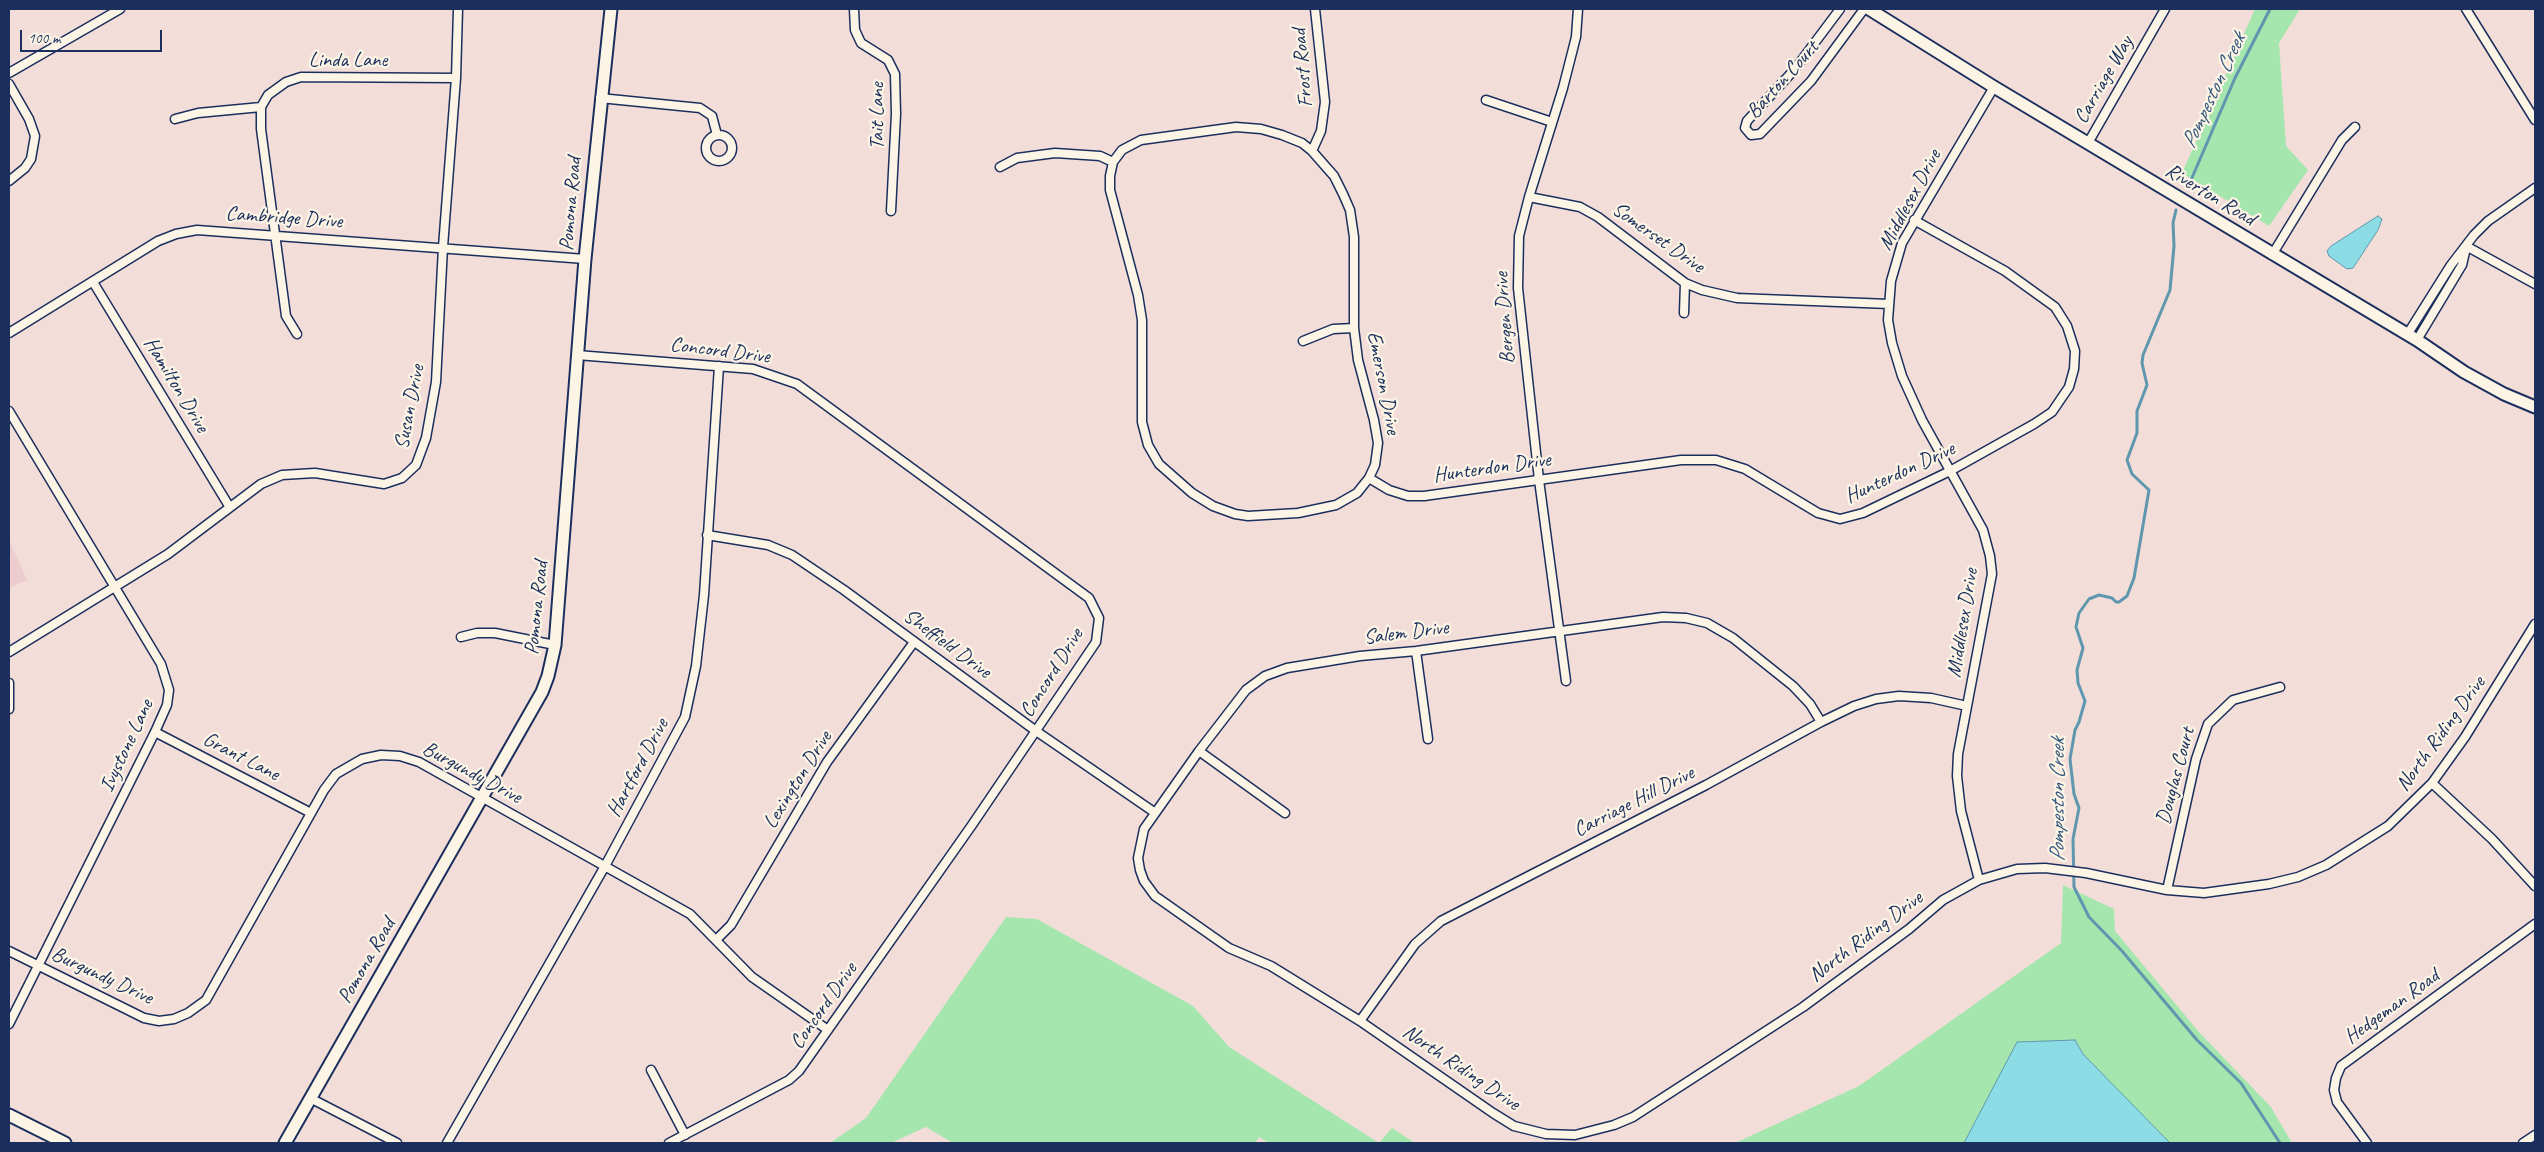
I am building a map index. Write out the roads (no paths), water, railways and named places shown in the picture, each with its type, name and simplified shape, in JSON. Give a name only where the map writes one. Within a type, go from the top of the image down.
[{"type":"street","points":[[9,73],[120,9]]},
{"type":"street","name":"Susan Drive","points":[[9,652],[168,554],[229,506],[261,484],[282,475],[315,473],[384,484],[402,478],[416,465],[426,438],[436,382],[443,247],[456,78],[458,9]]},
{"type":"street","name":"Pomona Road","points":[[285,1143],[542,692],[555,645],[585,259],[600,98],[611,9]]},
{"type":"street","name":"Tait Lane","points":[[854,9],[855,30],[861,43],[888,60],[895,74],[896,114],[890,211]]},
{"type":"street","name":"Frost Road","points":[[1312,151],[1321,132],[1325,102],[1315,9]]},
{"type":"street","name":"Bergen Drive","points":[[1566,681],[1539,480],[1518,288],[1520,236],[1529,197],[1576,37],[1578,9]]},
{"type":"street","name":"Barton Court","points":[[1840,9],[1795,69],[1747,120],[1745,128],[1751,135],[1760,134],[1811,81],[1864,9]]},
{"type":"street","name":"Riverton Road","points":[[1869,9],[1994,87],[2412,338],[2464,372],[2504,394],[2535,407]]},
{"type":"street","name":"Carriage Way","points":[[2088,142],[2165,9]]},
{"type":"street","points":[[2466,9],[2535,120]]},
{"type":"street","name":"Linda Lane","points":[[261,107],[268,95],[286,82],[301,77],[456,78]]},
{"type":"street","points":[[9,84],[29,119],[35,136],[31,159],[25,168],[9,181]]},
{"type":"street","name":"Middlesex Drive","points":[[1979,880],[1961,811],[1957,776],[1958,754],[1992,574],[1990,556],[1983,530],[1922,420],[1902,376],[1892,343],[1888,320],[1896,262],[1914,220],[1994,87]]},
{"type":"street","points":[[600,98],[700,108],[712,116],[717,135]]},
{"type":"street","points":[[1486,100],[1552,122]]},
{"type":"street","points":[[175,119],[198,113],[261,107],[261,129],[286,316],[297,334]]},
{"type":"street","points":[[2272,255],[2342,140],[2354,127]]},
{"type":"street","name":"Emerson Drive","points":[[1219,128],[1261,129],[1302,143],[1312,151],[1334,176],[1350,210],[1354,237],[1354,328],[1358,360],[1378,443],[1375,465],[1369,478],[1357,493],[1336,505],[1298,513],[1248,516],[1235,514],[1212,506],[1192,493],[1159,464],[1148,445],[1142,422],[1142,320],[1138,295],[1110,190],[1113,162],[1122,150],[1141,140],[1219,128]]},
{"type":"street","points":[[1000,167],[1017,158],[1055,153],[1100,156],[1113,162]]},
{"type":"street","points":[[2412,338],[2451,264],[2488,221],[2535,188]]},
{"type":"street","name":"Somerset Drive","points":[[1529,197],[1580,207],[1598,217],[1685,283],[1702,290],[1737,298],[1889,304]]},
{"type":"street","name":"Hunterdon Drive","points":[[1369,478],[1389,490],[1408,496],[1424,496],[1681,460],[1716,460],[1745,469],[1818,514],[1840,518],[1863,513],[1950,471],[2052,412],[2069,387],[2074,369],[2075,351],[2067,326],[2049,301],[2005,271],[1914,220]]},
{"type":"street","name":"Cambridge Drive","points":[[9,333],[158,241],[176,234],[197,230],[585,259]]},
{"type":"street","points":[[2466,246],[2535,284]]},
{"type":"street","name":"Hamilton Drive","points":[[93,282],[229,506]]},
{"type":"street","points":[[1684,313],[1685,283]]},
{"type":"street","points":[[1303,341],[1333,329],[1354,328]]},
{"type":"street","name":"Concord Drive","points":[[577,355],[753,369],[797,384],[1089,598],[1099,618],[1096,642],[799,1071],[789,1080],[668,1143]]},
{"type":"street","name":"Hartford Drive","points":[[447,1143],[606,866],[685,717],[696,666],[719,366]]},
{"type":"street","name":"Ivystone Lane","points":[[9,411],[161,664],[168,682],[169,697],[155,732],[9,1024]]},
{"type":"street","name":"Sheffield Drive","points":[[707,535],[768,545],[792,555],[844,590],[1036,731],[1154,812]]},
{"type":"street","name":"Salem Drive","points":[[1189,919],[1155,896],[1144,881],[1140,870],[1140,841],[1154,812],[1238,699],[1265,676],[1312,663],[1416,651],[1663,617],[1686,618],[1707,623],[1733,638],[1793,686],[1810,704],[1821,722]]},
{"type":"street","name":"North Riding Drive","points":[[1189,919],[1228,948],[1271,966],[1360,1021],[1514,1126],[1546,1134],[1575,1135],[1593,1132],[1633,1116],[1803,1007],[1902,934],[1942,900],[1979,880],[2018,869],[2044,868],[2086,873],[2167,890],[2204,893],[2237,890],[2269,884],[2305,874],[2357,848],[2388,826],[2432,783],[2465,737],[2535,624]]},
{"type":"street","points":[[461,637],[486,632],[555,645]]},
{"type":"street","name":"Lexington Drive","points":[[716,940],[731,925],[827,762],[914,642]]},
{"type":"street","points":[[1416,651],[1428,738]]},
{"type":"street","points":[[9,683],[9,709]]},
{"type":"street","name":"Douglas Court","points":[[2167,890],[2196,759],[2208,724],[2233,700],[2280,687]]},
{"type":"street","name":"Carriage Hill Drive","points":[[1360,1021],[1415,944],[1441,921],[1706,785],[1821,722],[1854,706],[1876,699],[1899,696],[1931,698],[1967,706]]},
{"type":"street","name":"Grant Lane","points":[[155,732],[311,813]]},
{"type":"street","points":[[1199,751],[1285,813]]},
{"type":"street","name":"Burgundy Drive","points":[[9,951],[144,1018],[159,1021],[174,1019],[188,1014],[206,1000],[311,813],[336,774],[362,759],[381,755],[400,756],[418,762],[690,914],[752,977],[828,1030]]},
{"type":"street","points":[[2432,783],[2492,839],[2535,886]]},
{"type":"street","name":"Hedgeman Road","points":[[2367,1143],[2337,1102],[2334,1090],[2341,1066],[2535,924]]},
{"type":"street","points":[[651,1070],[685,1135]]},
{"type":"street","points":[[310,1098],[397,1143]]},
{"type":"street","points":[[9,1115],[65,1143]]},
{"type":"street","points":[[2523,1143],[2535,1135]]},
{"type":"water","points":[[2378,216],[2382,219],[2378,230],[2353,268],[2347,269],[2329,256],[2327,251],[2331,246]]},
{"type":"water","points":[[2075,1040],[2083,1054],[2170,1143],[1964,1143],[2017,1042]]},
{"type":"waterway","name":"Pompeston Creek","points":[[2188,187],[2235,78],[2270,9]]},
{"type":"waterway","name":"Pompeston Creek","points":[[2176,210],[2173,223],[2174,246],[2170,290],[2143,355],[2142,363],[2147,385],[2137,411],[2137,433],[2127,460],[2132,474],[2149,490],[2134,578],[2127,596],[2119,602],[2099,595],[2089,599],[2079,613],[2076,627],[2083,648],[2077,670],[2078,683],[2085,701],[2075,730],[2070,759],[2074,794],[2079,808],[2073,839],[2074,887],[2089,917],[2122,951],[2197,1040],[2241,1083],[2280,1143]]}]
